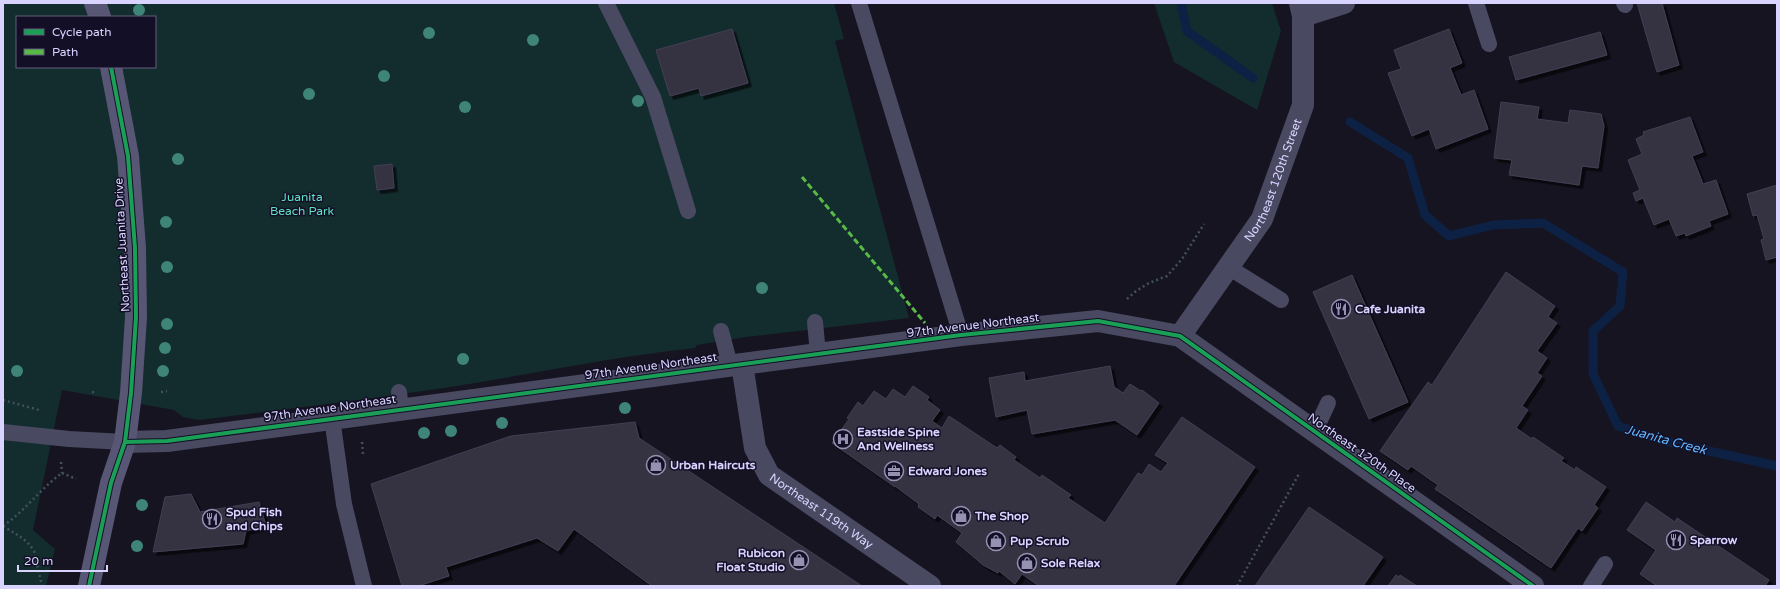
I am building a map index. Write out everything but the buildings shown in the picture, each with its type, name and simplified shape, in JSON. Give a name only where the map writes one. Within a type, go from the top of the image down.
[{"type":"main road","points":[[96,3],[100,16]]},
{"type":"main road","name":"Northeast Juanita Drive","points":[[89,586],[111,483],[125,442],[132,393],[136,317],[135,248],[128,156],[111,68]]},
{"type":"street","points":[[1302,9],[1344,3]]},
{"type":"street","name":"Northeast 120th Street","points":[[1180,336],[1262,219],[1303,106],[1302,9]]},
{"type":"street","name":"97th Avenue Northeast","points":[[125,442],[167,440],[332,418],[400,400],[736,364],[961,336],[1098,321],[1180,336]]},
{"type":"street","name":"Northeast 120th Place","points":[[1180,336],[1532,586]]},
{"type":"street","name":"Northeast 119th Way","points":[[736,364],[754,448],[769,475],[930,586]]},
{"type":"lane","points":[[606,3],[653,97],[688,211]]},
{"type":"lane","points":[[859,3],[961,336]]},
{"type":"lane","points":[[1476,3],[1488,44]]},
{"type":"lane","points":[[1228,267],[1281,300]]},
{"type":"lane","points":[[814,322],[818,354]]},
{"type":"lane","points":[[721,331],[736,364]]},
{"type":"lane","points":[[1315,431],[1328,403]]},
{"type":"lane","points":[[332,418],[344,504],[364,586]]},
{"type":"lane","points":[[3,432],[69,439],[125,442]]},
{"type":"lane","points":[[1591,586],[1605,564]]},
{"type":"path","points":[[1126,301],[1136,291],[1149,282],[1167,276],[1182,259],[1204,224]]},
{"type":"path","points":[[161,392],[167,391]]},
{"type":"path","points":[[92,392],[97,393]]},
{"type":"path","points":[[3,400],[44,412]]},
{"type":"path","points":[[61,460],[62,473]]},
{"type":"path","points":[[1238,586],[1300,472]]},
{"type":"path","points":[[62,473],[76,479]]},
{"type":"path","points":[[42,586],[34,551],[31,546],[17,534],[3,526],[15,518],[34,498],[62,473]]},
{"type":"green space","name":"Juanita Beach Park","points":[[3,3],[834,3],[844,39],[835,41],[909,318],[746,337],[697,345],[695,348],[601,361],[444,388],[199,420],[183,417],[174,410],[62,390],[33,530],[55,549],[46,586],[3,586]]},
{"type":"green space","points":[[1154,3],[1272,3],[1281,31],[1257,110],[1174,62]]},
{"type":"waterway","name":"Juanita Creek","points":[[1181,3],[1187,31],[1253,78]]},
{"type":"waterway","name":"Juanita Creek","points":[[1350,122],[1408,158],[1425,215],[1449,236],[1493,225],[1543,223],[1623,272],[1620,306],[1593,331],[1593,374],[1618,426],[1668,442],[1777,466]]},
{"type":"marked path","points":[[802,177],[925,323]]},
{"type":"cycle path","points":[[89,586],[111,483],[125,442],[131,393],[136,317],[135,248],[128,156],[111,68]]},
{"type":"cycle path","points":[[125,442],[167,441],[961,335],[1098,321],[1180,336],[1533,586]]},
{"type":"place","name":"Cafe Juanita","points":[[1341,309]]},
{"type":"place","name":"Eastside Spine And Wellness","points":[[843,439]]},
{"type":"place","name":"Urban Haircuts","points":[[656,465]]},
{"type":"place","name":"Edward Jones","points":[[894,471]]},
{"type":"place","name":"The Shop","points":[[961,516]]},
{"type":"place","name":"Spud Fish and Chips","points":[[212,519]]},
{"type":"place","name":"Sparrow","points":[[1676,540]]},
{"type":"place","name":"Pup Scrub","points":[[996,541]]},
{"type":"place","name":"Rubicon Float Studio","points":[[799,560]]},
{"type":"place","name":"Sole Relax","points":[[1027,563]]}]
